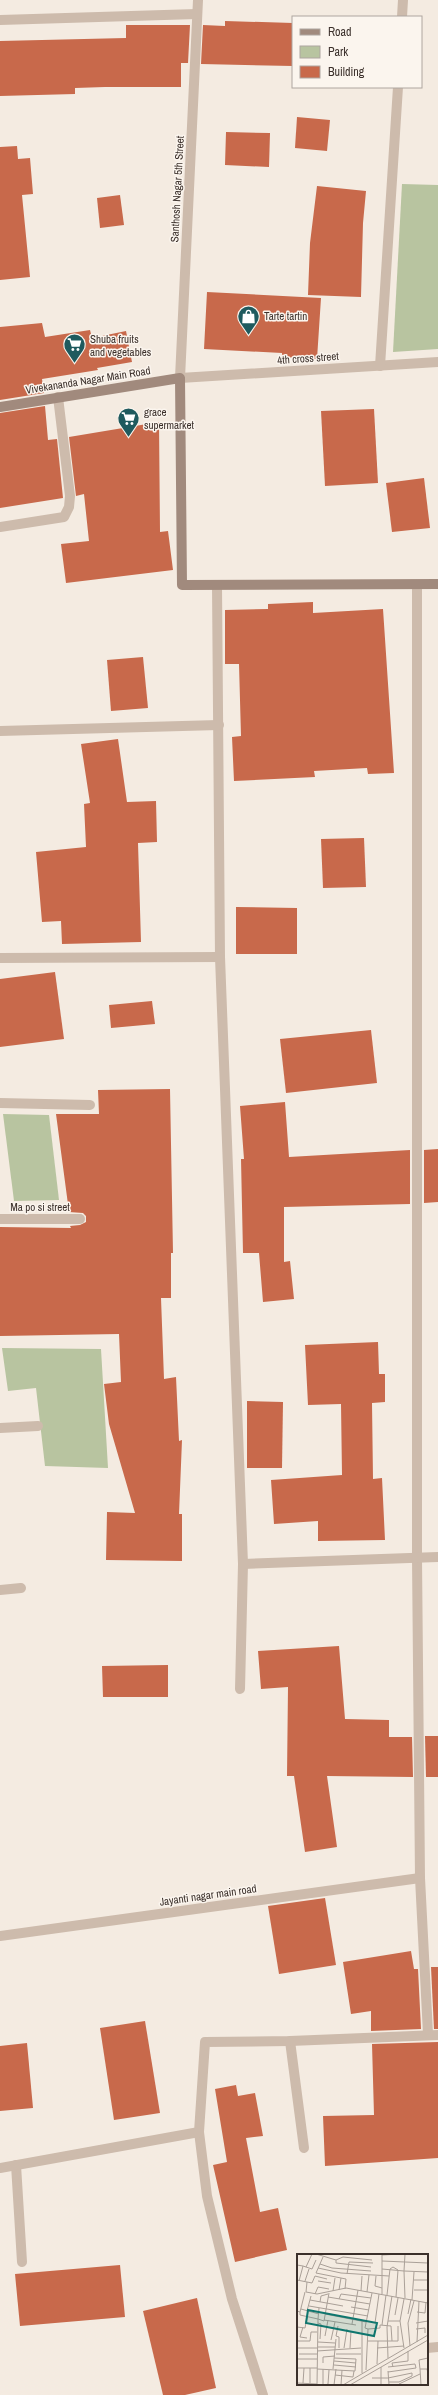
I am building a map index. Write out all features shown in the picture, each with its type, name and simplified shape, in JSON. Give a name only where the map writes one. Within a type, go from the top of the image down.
[{"type":"main road","name":"Vivekananda Nagar Main Road","points":[[0,407],[180,378]]},
{"type":"main road","points":[[180,378],[182,585],[438,584]]},
{"type":"street","name":"Santhosh Nagar 5th Street","points":[[180,378],[198,0]]},
{"type":"street","points":[[402,16],[403,0]]},
{"type":"street","points":[[0,20],[197,14]]},
{"type":"street","points":[[380,366],[398,88]]},
{"type":"street","name":"4th cross street","points":[[180,378],[438,362]]},
{"type":"street","points":[[0,527],[64,517],[69,507],[70,496],[58,397]]},
{"type":"street","points":[[217,585],[220,957],[242,1564],[240,1689]]},
{"type":"street","points":[[263,2395],[232,2299],[207,2196],[198,2132],[205,2042],[290,2041],[433,2035],[420,1878],[417,1558],[416,585]]},
{"type":"street","points":[[0,731],[219,725]]},
{"type":"street","points":[[0,958],[220,957]]},
{"type":"street","points":[[0,1103],[90,1105]]},
{"type":"street","name":"Ma po si street","points":[[0,1219],[80,1219]]},
{"type":"street","points":[[0,1428],[38,1426]]},
{"type":"street","points":[[242,1564],[438,1557]]},
{"type":"street","points":[[0,1590],[21,1588]]},
{"type":"street","name":"Jayanti nagar main road","points":[[0,1936],[420,1878]]},
{"type":"street","points":[[290,2041],[304,2148]]},
{"type":"street","points":[[0,2168],[198,2132]]},
{"type":"street","points":[[16,2165],[22,2262]]},
{"type":"street","points":[[428,2348],[438,2347]]},
{"type":"green space","points":[[402,184],[438,185],[438,349],[393,352]]},
{"type":"green space","points":[[3,1114],[49,1115],[59,1200],[14,1201]]},
{"type":"green space","points":[[2,1348],[101,1349],[108,1468],[45,1466],[36,1388],[8,1391]]},
{"type":"building","points":[[225,21],[292,23],[292,66],[201,64],[203,25],[225,26]]},
{"type":"building","points":[[126,25],[190,25],[188,63],[181,63],[181,87],[75,88],[75,94],[0,96],[0,41],[126,38]]},
{"type":"building","points":[[297,117],[330,120],[327,151],[295,148]]},
{"type":"building","points":[[226,132],[270,133],[269,167],[225,165]]},
{"type":"building","points":[[17,146],[18,159],[30,158],[33,194],[22,195],[30,277],[0,280],[0,147]]},
{"type":"building","points":[[317,186],[366,191],[363,223],[361,297],[308,295],[310,243]]},
{"type":"building","points":[[120,195],[124,225],[100,228],[97,198]]},
{"type":"building","points":[[207,292],[321,298],[317,359],[282,357],[282,353],[204,349]]},
{"type":"building","points":[[42,323],[45,337],[90,330],[92,338],[126,331],[132,362],[97,368],[98,370],[42,379],[44,393],[0,400],[0,327]]},
{"type":"building","points":[[45,406],[48,440],[57,439],[63,498],[0,508],[0,413]]},
{"type":"building","points":[[374,409],[378,483],[325,486],[321,411]]},
{"type":"building","points":[[159,422],[160,532],[168,531],[173,570],[66,583],[61,544],[89,541],[84,494],[76,496],[69,437]]},
{"type":"building","points":[[424,478],[430,528],[392,532],[386,483]]},
{"type":"building","points":[[313,602],[313,613],[383,609],[394,773],[368,774],[367,768],[314,771],[315,777],[234,781],[232,737],[241,736],[239,664],[225,664],[225,610],[268,609],[268,604]]},
{"type":"building","points":[[143,657],[148,708],[111,711],[107,660]]},
{"type":"building","points":[[118,739],[127,802],[156,801],[157,842],[138,843],[141,942],[62,944],[61,921],[42,922],[36,852],[86,847],[84,804],[90,803],[81,744]]},
{"type":"building","points":[[364,838],[366,887],[323,888],[321,839]]},
{"type":"building","points":[[236,907],[297,908],[297,954],[236,954]]},
{"type":"building","points":[[55,972],[64,1039],[0,1047],[0,979]]},
{"type":"building","points":[[152,1001],[155,1024],[111,1028],[109,1005]]},
{"type":"building","points":[[371,1030],[377,1083],[286,1093],[280,1039]]},
{"type":"building","points":[[170,1089],[173,1253],[171,1253],[171,1298],[161,1298],[164,1379],[176,1377],[179,1441],[182,1440],[179,1514],[182,1514],[182,1561],[106,1560],[107,1512],[135,1513],[109,1424],[104,1384],[121,1382],[119,1334],[0,1336],[0,1227],[71,1228],[70,1226],[80,1225],[86,1222],[86,1216],[83,1213],[69,1212],[56,1114],[99,1114],[98,1090]]},
{"type":"building","points":[[285,1102],[289,1157],[410,1150],[410,1204],[284,1207],[284,1262],[290,1261],[294,1299],[263,1302],[259,1253],[243,1253],[241,1159],[244,1159],[240,1106]]},
{"type":"building","points":[[438,1149],[438,1202],[424,1203],[424,1150]]},
{"type":"building","points":[[378,1342],[379,1374],[385,1374],[385,1402],[372,1403],[373,1479],[382,1478],[385,1540],[318,1541],[318,1521],[274,1524],[271,1480],[342,1475],[341,1404],[308,1405],[305,1345]]},
{"type":"building","points":[[247,1401],[283,1402],[282,1468],[247,1468]]},
{"type":"building","points":[[339,1646],[345,1719],[389,1720],[389,1737],[412,1737],[413,1777],[327,1776],[337,1847],[305,1852],[294,1776],[287,1776],[288,1687],[261,1689],[258,1651]]},
{"type":"building","points":[[168,1665],[168,1697],[103,1697],[102,1666]]},
{"type":"building","points":[[425,1736],[438,1736],[438,1777],[426,1777]]},
{"type":"building","points":[[325,1898],[336,1965],[279,1974],[268,1906]]},
{"type":"building","points":[[411,1951],[414,1969],[418,1969],[421,2029],[371,2031],[371,2011],[351,2014],[343,1962]]},
{"type":"building","points":[[431,1967],[438,1967],[438,2029],[434,2029]]},
{"type":"building","points":[[145,2021],[160,2113],[114,2120],[100,2028]]},
{"type":"building","points":[[438,2042],[438,2158],[325,2166],[323,2116],[374,2115],[372,2044]]},
{"type":"building","points":[[27,2043],[33,2108],[0,2111],[0,2046]]},
{"type":"building","points":[[236,2085],[238,2096],[255,2093],[263,2136],[246,2138],[260,2212],[278,2208],[287,2250],[235,2262],[213,2165],[227,2162],[215,2089]]},
{"type":"building","points":[[120,2265],[125,2317],[20,2326],[15,2274]]},
{"type":"building","points":[[197,2298],[216,2388],[185,2395],[163,2395],[143,2311]]},
{"type":"place","name":"Tarte tartin","points":[[249,336]]},
{"type":"place","name":"Shuba fruits and vegetables","points":[[75,364]]},
{"type":"place","name":"grace supermarket","points":[[128,438]]}]
